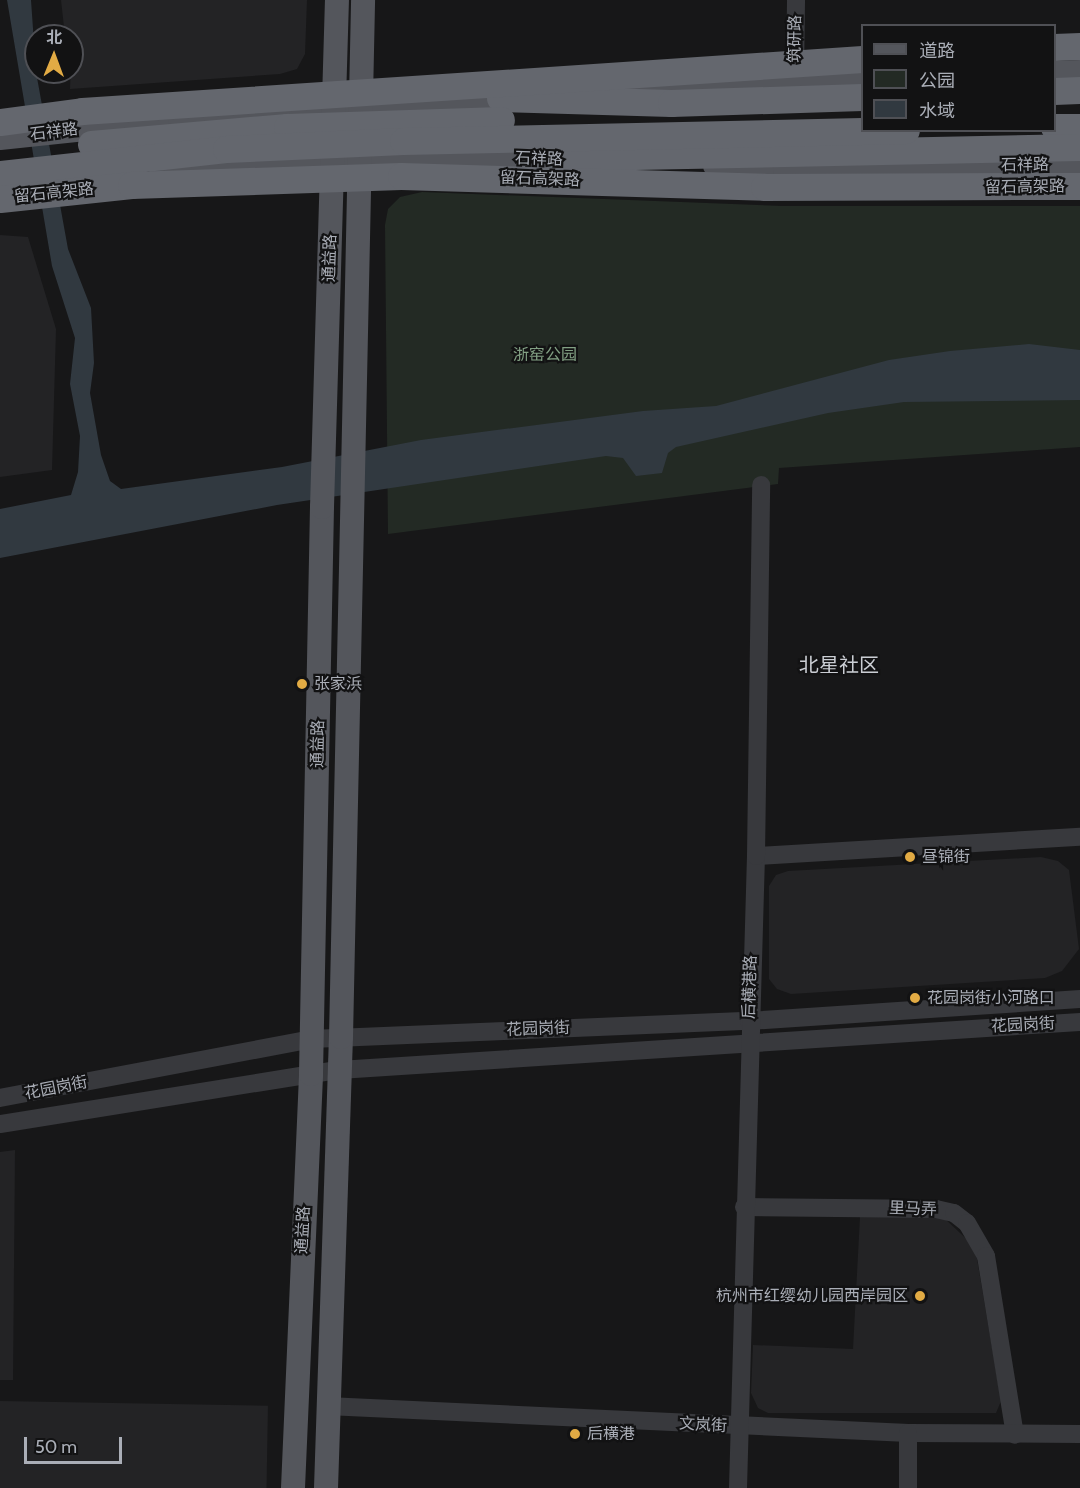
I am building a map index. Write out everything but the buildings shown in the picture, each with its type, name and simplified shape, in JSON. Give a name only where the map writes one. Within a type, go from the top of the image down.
[{"type":"highway","points":[[1056,47],[1080,46]]},
{"type":"highway","points":[[7,132],[82,111],[861,59]]},
{"type":"highway","points":[[1056,91],[1080,90]]},
{"type":"highway","points":[[500,98],[671,103],[861,97]]},
{"type":"highway","points":[[1056,108],[1080,108]]},
{"type":"highway","points":[[0,156],[144,137],[287,127],[861,113]]},
{"type":"highway","points":[[1056,127],[1080,127]]},
{"type":"highway","name":"留石高架路","points":[[0,174],[238,148],[403,141],[861,131]]},
{"type":"highway","points":[[533,158],[739,156],[1080,147]]},
{"type":"highway","name":"留石高架路","points":[[0,199],[131,185],[401,176],[764,187],[1080,186]]},
{"type":"main road","name":"通益路","points":[[326,1488],[341,1037],[353,448],[346,157],[335,108],[337,0]]},
{"type":"main road","name":"通益路","points":[[293,1488],[311,1074],[324,450],[346,157],[360,106],[363,0]]},
{"type":"main road","points":[[1056,73],[1080,72]]},
{"type":"main road","name":"石祥路","points":[[7,132],[57,131],[360,106],[795,79],[861,77]]},
{"type":"main road","name":"石祥路","points":[[0,186],[346,157],[533,158],[785,169],[1080,164]]},
{"type":"street","name":"筑研路","points":[[795,79],[796,0]]},
{"type":"street","name":"后横港路","points":[[738,1488],[748,1041],[756,856],[761,485]]},
{"type":"street","points":[[756,856],[1080,837]]},
{"type":"street","name":"花园岗街","points":[[0,1098],[311,1039],[749,1021],[1080,999]]},
{"type":"street","name":"花园岗街","points":[[0,1124],[339,1070],[748,1041],[1080,1022]]},
{"type":"street","name":"里马弄","points":[[744,1206],[936,1209],[954,1213],[968,1223],[986,1256],[1016,1435]]},
{"type":"street","name":"文岚街","points":[[327,1406],[739,1427],[908,1433],[1080,1434]]},
{"type":"street","points":[[908,1433],[908,1488]]},
{"type":"shaded area","points":[[61,0],[307,0],[305,54],[297,69],[280,74],[70,89],[70,84],[84,84],[84,24],[64,24]]},
{"type":"shaded area","points":[[0,235],[28,237],[56,329],[52,470],[0,477]]},
{"type":"shaded area","points":[[1041,857],[1058,861],[1069,870],[1079,949],[1062,971],[1045,978],[791,994],[777,989],[769,979],[769,886],[776,875],[788,871]]},
{"type":"shaded area","points":[[15,1150],[13,1380],[0,1380],[0,1152]]},
{"type":"shaded area","name":"杭州市红缨幼儿园西岸园区","points":[[860,1217],[943,1217],[975,1247],[1001,1401],[996,1413],[768,1413],[758,1408],[751,1393],[753,1345],[853,1349]]},
{"type":"shaded area","points":[[0,1401],[268,1406],[267,1488],[0,1488]]},
{"type":"green space","name":"浙窑公园","points":[[422,192],[782,206],[1080,206],[1080,447],[779,468],[778,484],[388,534],[385,225],[388,209],[400,197]]},
{"type":"water","points":[[7,0],[31,0],[33,24],[24,24],[24,84],[38,84],[68,249],[91,308],[94,363],[90,393],[101,455],[110,481],[121,489],[282,467],[421,440],[643,411],[716,406],[889,360],[950,351],[1029,344],[1080,350],[1080,400],[904,402],[828,413],[676,447],[668,453],[662,473],[636,476],[623,458],[606,456],[277,505],[0,558],[0,509],[71,495],[78,472],[80,436],[70,384],[75,338],[52,266]]},
{"type":"place","name":"张家浜","points":[[302,684]]},
{"type":"place","name":"昼锦街","points":[[910,857]]},
{"type":"place","name":"花园岗街小河路口","points":[[915,998]]},
{"type":"place","name":"杭州市红缨幼儿园西岸园区","points":[[920,1296]]},
{"type":"place","name":"后横港","points":[[575,1434]]},
{"type":"district","name":"北星社区","points":[[839,665]]}]
